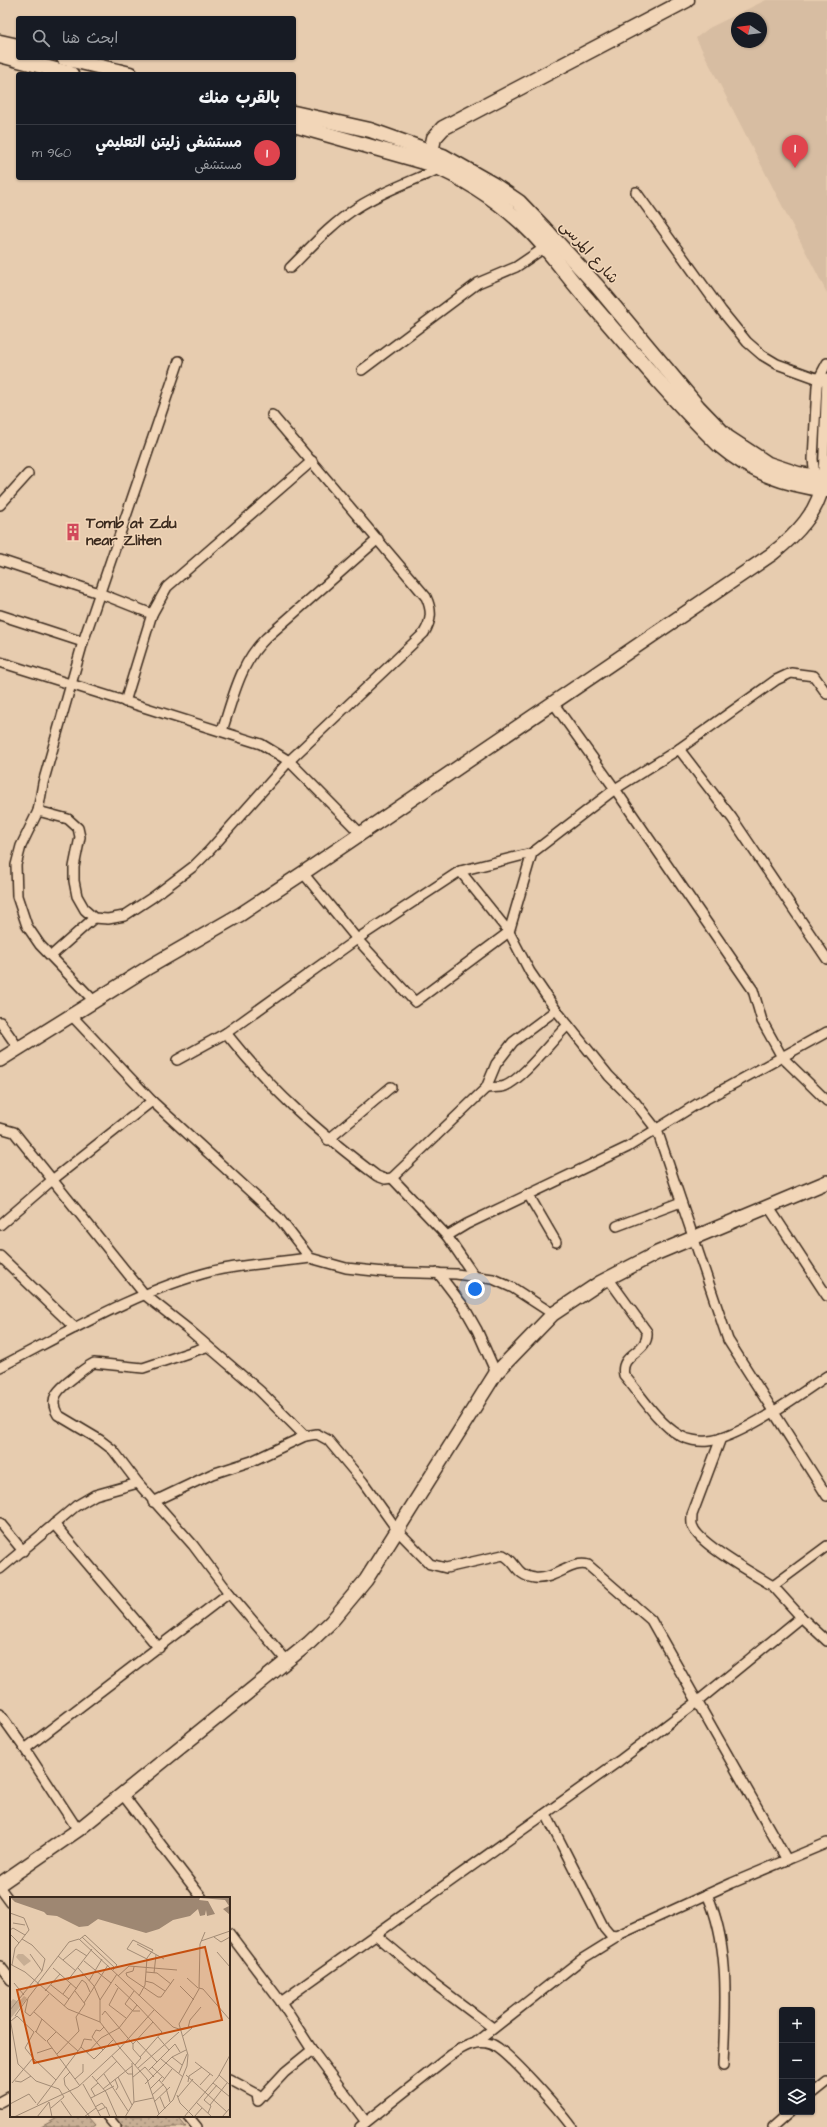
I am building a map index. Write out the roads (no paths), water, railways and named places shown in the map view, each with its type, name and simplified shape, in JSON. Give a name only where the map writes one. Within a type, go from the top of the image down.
[{"type":"main road","points":[[402,142],[425,137],[445,128],[687,0]]},
{"type":"main road","points":[[0,42],[16,46]]},
{"type":"main road","points":[[0,55],[16,59]]},
{"type":"main road","points":[[19,60],[64,72]]},
{"type":"main road","points":[[72,60],[122,72]]},
{"type":"main road","name":"شارع المرسى","points":[[296,113],[370,130],[402,142],[429,157]]},
{"type":"main road","name":"شارع المرسى","points":[[296,125],[429,157],[494,185],[519,202],[596,286],[698,407],[727,437],[768,464],[822,486]]},
{"type":"main road","points":[[429,157],[434,138],[445,128]]},
{"type":"main road","points":[[445,128],[438,139],[439,148],[445,163]]},
{"type":"main road","name":"شارع المرسى","points":[[445,163],[512,215],[534,235],[658,379],[719,445],[732,456],[766,476],[822,486]]},
{"type":"street","points":[[290,268],[334,225],[358,207],[396,186],[445,163]]},
{"type":"street","points":[[636,192],[721,310],[747,342],[768,360],[822,381]]},
{"type":"street","points":[[362,370],[478,283],[516,267],[544,248]]},
{"type":"street","points":[[95,1002],[51,956],[28,926],[19,906],[16,886],[18,855],[38,811],[43,783],[83,642],[179,361]]},
{"type":"street","points":[[0,1060],[149,967],[241,914],[554,704],[772,554],[793,536],[814,509],[822,486],[822,381],[827,364]]},
{"type":"street","points":[[38,811],[71,821],[78,828],[80,837],[74,867],[77,896],[85,910],[94,918],[108,919],[124,916],[153,897],[194,866],[288,761],[424,633],[429,624],[431,610],[426,597],[272,415]]},
{"type":"street","points":[[125,702],[152,614],[161,595],[173,579],[312,461]]},
{"type":"street","points":[[0,505],[28,474]]},
{"type":"street","points":[[222,731],[240,676],[254,650],[378,539]]},
{"type":"street","points":[[0,560],[152,614]]},
{"type":"street","points":[[0,615],[83,642]]},
{"type":"street","points":[[0,662],[71,686],[261,744],[288,761],[361,834]]},
{"type":"street","points":[[177,1060],[226,1033],[357,939],[460,871],[532,853],[615,789],[680,749],[776,680],[791,673],[814,676],[827,694]]},
{"type":"street","points":[[554,704],[615,789],[753,990],[762,1021],[782,1057],[827,1101]]},
{"type":"street","points":[[680,749],[732,818],[827,959]]},
{"type":"street","points":[[303,873],[357,939],[415,1002],[509,932],[532,853]]},
{"type":"street","points":[[460,871],[509,932],[530,972],[556,1010],[609,1076],[635,1102],[657,1130],[728,1340],[827,1496]]},
{"type":"street","points":[[51,956],[94,918]]},
{"type":"street","points":[[226,1033],[272,1088],[328,1140],[377,1176],[385,1179],[392,1178],[486,1088],[491,1074],[501,1055],[513,1042],[556,1010]]},
{"type":"street","points":[[72,1016],[152,1101],[279,1218],[310,1258]]},
{"type":"street","points":[[0,1022],[19,1049]]},
{"type":"street","points":[[486,1088],[507,1085],[520,1076],[547,1045],[568,1025]]},
{"type":"street","points":[[447,1236],[528,1194],[628,1147],[697,1104],[827,1032]]},
{"type":"street","points":[[328,1140],[390,1087]]},
{"type":"street","points":[[0,1225],[51,1181],[152,1101]]},
{"type":"street","points":[[0,1128],[14,1132],[51,1181],[144,1295],[188,1329],[206,1347],[260,1391],[305,1436]]},
{"type":"street","points":[[392,1178],[447,1236],[475,1277]]},
{"type":"street","points":[[0,1884],[78,1830],[287,1661],[325,1627],[349,1602],[366,1580],[496,1373],[553,1314],[608,1278],[693,1238],[827,1182]]},
{"type":"street","points":[[528,1194],[556,1242]]},
{"type":"street","points":[[616,1226],[681,1202]]},
{"type":"street","points":[[768,1206],[827,1296]]},
{"type":"street","points":[[0,1256],[75,1328]]},
{"type":"street","points":[[0,1368],[75,1328],[144,1295],[214,1271],[310,1258],[354,1268],[384,1272],[438,1273],[493,1279],[513,1288],[553,1314]]},
{"type":"street","points":[[438,1273],[464,1307],[477,1330],[496,1373]]},
{"type":"street","points":[[608,1278],[647,1332],[648,1338],[644,1346],[624,1362],[622,1368],[624,1375],[660,1418],[678,1435],[689,1440],[708,1442],[720,1438],[773,1411],[827,1376]]},
{"type":"street","points":[[206,1347],[143,1368],[94,1363],[59,1389],[53,1403],[54,1409],[58,1415],[100,1440],[112,1450],[153,1502],[193,1545],[229,1593],[287,1661]]},
{"type":"street","points":[[153,1502],[212,1474],[252,1461],[305,1436],[317,1434],[328,1440],[363,1482],[398,1531],[430,1564],[446,1568],[499,1555],[508,1558],[518,1572],[535,1578],[552,1577],[579,1564],[588,1565],[651,1620],[787,1860]]},
{"type":"street","points":[[720,1438],[692,1514],[692,1526],[700,1537],[714,1549],[773,1586],[800,1617],[827,1641]]},
{"type":"street","points":[[0,1569],[76,1506],[95,1495],[138,1484]]},
{"type":"street","points":[[0,1523],[23,1551]]},
{"type":"street","points":[[54,1524],[159,1648]]},
{"type":"street","points":[[773,1586],[827,1546]]},
{"type":"street","points":[[26,1748],[159,1648],[229,1593]]},
{"type":"street","points":[[281,2002],[546,1814],[697,1702],[800,1617]]},
{"type":"street","points":[[0,1714],[26,1748],[78,1830]]},
{"type":"street","points":[[123,1794],[201,1897]]},
{"type":"street","points":[[546,1814],[604,1928],[610,1935],[619,1936]]},
{"type":"street","points":[[475,2043],[582,1959],[619,1936],[707,1894],[827,1843]]},
{"type":"street","points":[[0,1888],[10,1902]]},
{"type":"street","points":[[707,1894],[715,1912],[720,1933],[725,1980],[723,2066]]},
{"type":"street","points":[[230,1934],[281,2002],[363,2124],[451,2055],[467,2045],[475,2043],[491,2043],[503,2051],[558,2108],[572,2127]]},
{"type":"street","points":[[376,1935],[432,1982],[493,2028]]},
{"type":"street","points":[[0,1966],[10,1979]]},
{"type":"street","points":[[230,2080],[257,2094],[258,2101],[285,2072],[312,2050]]},
{"type":"street","points":[[815,2092],[827,2082]]},
{"type":"street","points":[[0,2102],[10,2097]]},
{"type":"street","points":[[772,2127],[786,2115]]},
{"type":"street","points":[[108,2117],[116,2127]]},
{"type":"street","points":[[189,2117],[197,2127]]},
{"type":"place","name":"مستشفى زليتن التعليمي","points":[[795,168]]},
{"type":"place","name":"Tomb at Zdu near Zliten","points":[[73,532]]}]
